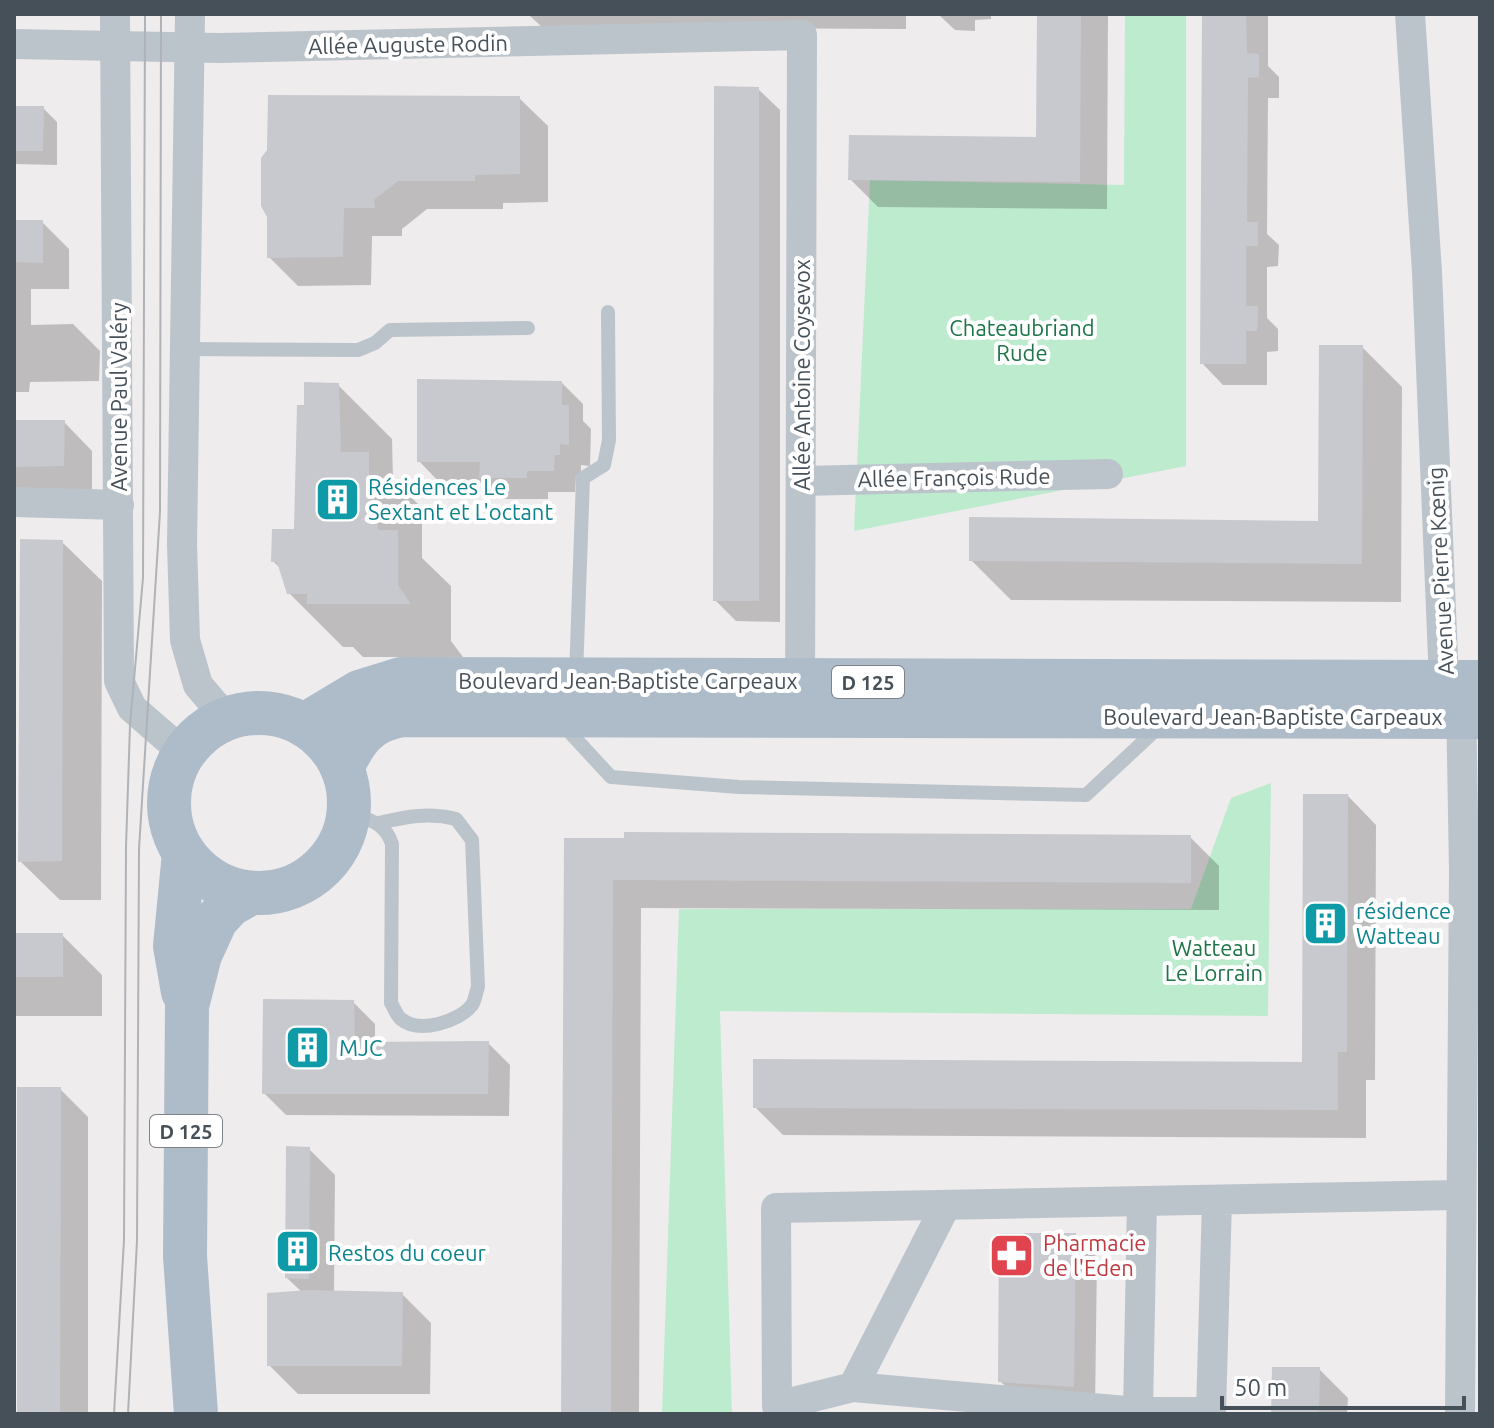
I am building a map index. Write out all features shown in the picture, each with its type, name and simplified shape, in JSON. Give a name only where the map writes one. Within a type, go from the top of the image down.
[{"type":"main road","name":"Boulevard Jean-Baptiste Carpeaux","points":[[304,725],[359,692],[401,679],[565,697],[1462,700]]},
{"type":"main road","name":"Boulevard Jean-Baptiste Carpeaux","points":[[342,768],[363,731],[387,717],[565,697]]},
{"type":"main road","name":"Boulevard Jean-Baptiste Carpeaux","points":[[800,698],[1171,716],[1462,700]]},
{"type":"main road","points":[[266,713],[304,725],[332,750],[364,818],[342,840],[327,863],[305,881],[279,891],[251,893],[224,886],[202,872],[184,853],[173,829],[169,802],[173,776],[184,753],[203,732],[227,719],[266,713]]},
{"type":"main road","name":"D 125","points":[[184,853],[175,946],[187,1006],[185,1256],[196,1414]]},
{"type":"main road","name":"D 125","points":[[187,1006],[200,955],[216,920],[230,905],[251,893]]},
{"type":"main road","name":"D 125","points":[[166,1414],[185,1256]]},
{"type":"street","name":"Avenue Paul Valéry","points":[[115,14],[119,681],[132,708],[184,753]]},
{"type":"street","points":[[190,14],[182,544],[185,640],[198,685],[227,719]]},
{"type":"street","name":"Avenue Pierre Kœnig","points":[[1410,14],[1427,272],[1462,700],[1472,874],[1460,1195],[1460,1414]]},
{"type":"street","name":"Allée Auguste Rodin","points":[[14,44],[190,46],[802,35]]},
{"type":"street","name":"Allée Antoine Coysevox","points":[[800,698],[802,35]]},
{"type":"street","name":"Allée François Rude","points":[[801,481],[1108,474]]},
{"type":"street","points":[[14,502],[119,505]]},
{"type":"street","points":[[1217,1200],[1211,1412],[1138,1412],[853,1387],[777,1406],[776,1208],[1460,1195]]},
{"type":"street","points":[[1138,1412],[1142,1201]]},
{"type":"street","points":[[853,1387],[946,1205]]},
{"type":"lane","points":[[608,312],[609,440],[604,465],[583,478],[565,697],[611,777],[739,787],[1086,795],[1171,716]]},
{"type":"lane","points":[[185,349],[358,350],[390,330],[528,328]]},
{"type":"lane","points":[[442,815],[456,819],[472,840],[478,987],[472,1005],[453,1019],[430,1025],[412,1025],[399,1019],[391,1003],[392,844],[388,832],[364,818],[442,815]]},
{"type":"green space","name":"Chateaubriand Rude","points":[[1125,14],[1186,14],[1186,466],[854,531],[870,180],[1124,185]]},
{"type":"green space","name":"Watteau Le Lorrain","points":[[1271,783],[1268,1016],[720,1011],[732,1414],[662,1414],[679,909],[1191,909],[1231,798]]},
{"type":"building","points":[[1037,14],[1081,14],[1080,182],[848,180],[849,135],[1036,137]]},
{"type":"building","points":[[1202,14],[1246,14],[1247,53],[1259,54],[1259,77],[1248,78],[1247,222],[1258,222],[1258,246],[1246,246],[1246,306],[1258,306],[1258,319],[1257,331],[1246,331],[1246,364],[1200,364]]},
{"type":"building","points":[[714,86],[759,87],[759,601],[713,601]]},
{"type":"building","points":[[268,95],[520,96],[520,174],[475,175],[475,181],[398,181],[374,200],[375,208],[344,208],[343,257],[267,258],[267,217],[261,206],[261,158],[267,150]]},
{"type":"building","points":[[14,106],[44,106],[43,151],[14,151]]},
{"type":"building","points":[[14,220],[43,220],[43,263],[14,262]]},
{"type":"building","points":[[1319,345],[1363,345],[1362,564],[969,561],[969,517],[1318,521]]},
{"type":"building","points":[[417,379],[562,381],[562,405],[569,405],[569,445],[560,444],[560,455],[555,455],[554,471],[527,471],[527,478],[479,478],[480,462],[417,462]]},
{"type":"building","name":"Résidences Le Sextant et L'octant","points":[[304,382],[339,383],[341,452],[369,452],[369,514],[377,514],[378,530],[398,530],[398,585],[411,604],[307,604],[307,594],[287,594],[277,562],[271,562],[272,529],[294,529],[297,405],[304,405]]},
{"type":"building","points":[[14,420],[65,420],[64,466],[14,467]]},
{"type":"building","points":[[20,539],[63,540],[62,861],[18,862]]},
{"type":"building","name":"résidence Watteau","points":[[1303,794],[1348,794],[1347,1052],[1338,1052],[1338,1110],[753,1108],[753,1059],[1302,1062]]},
{"type":"building","points":[[624,832],[1191,835],[1191,883],[613,880],[611,1414],[561,1414],[564,838],[624,838]]},
{"type":"building","points":[[14,933],[63,933],[63,977],[14,977]]},
{"type":"building","points":[[263,999],[354,1000],[355,1042],[489,1041],[488,1094],[262,1094]]},
{"type":"building","points":[[17,1087],[61,1087],[60,1414],[17,1414]]},
{"type":"building","points":[[286,1146],[310,1147],[309,1279],[285,1278]]},
{"type":"building","points":[[999,1233],[1076,1233],[1074,1387],[998,1382]]},
{"type":"building","name":"Restos du coeur","points":[[309,1290],[403,1292],[402,1366],[267,1366],[267,1293]]},
{"type":"building","points":[[1272,1367],[1320,1367],[1319,1414],[1271,1414]]},
{"type":"tram line","points":[[114,1414],[124,1240],[126,847],[130,725],[143,578],[145,14]]},
{"type":"tram line","points":[[128,1414],[137,1241],[139,849],[160,512],[161,14]]},
{"type":"place","name":"Résidences Le Sextant et L'octant","points":[[337,499]]},
{"type":"place","name":"résidence Watteau","points":[[1325,923]]},
{"type":"place","name":"MJC","points":[[308,1047]]},
{"type":"place","name":"Restos du coeur","points":[[297,1252]]},
{"type":"place","name":"Pharmacie de l'Eden","points":[[1012,1255]]}]
